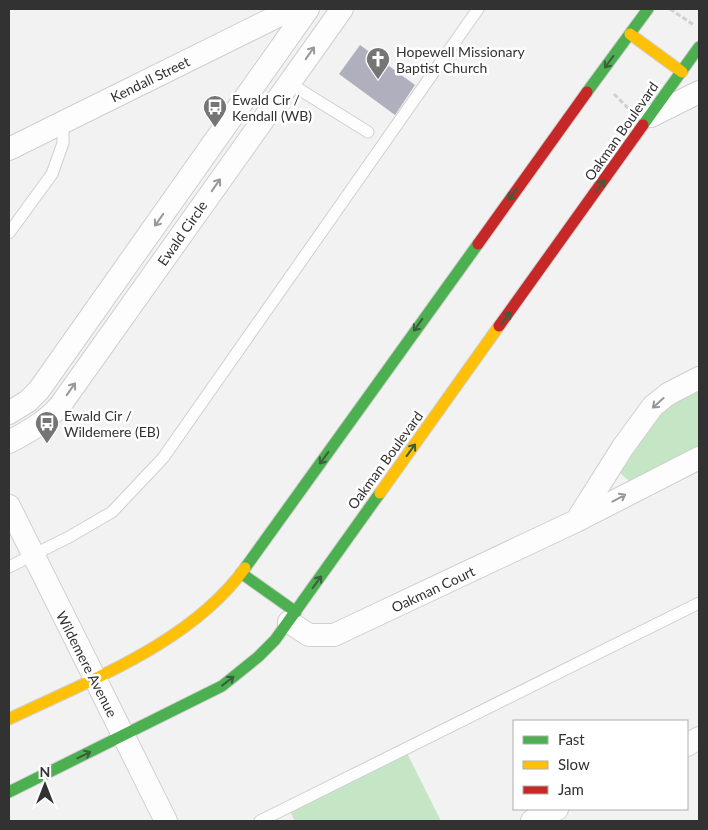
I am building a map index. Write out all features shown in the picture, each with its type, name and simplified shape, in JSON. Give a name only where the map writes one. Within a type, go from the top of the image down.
[{"type":"street","name":"Kendall Street","points":[[9,149],[292,9]]},
{"type":"street","name":"Ewald Circle","points":[[9,414],[28,402],[39,390],[308,9]]},
{"type":"street","name":"Ewald Circle","points":[[9,442],[37,427],[59,407],[342,9]]},
{"type":"street","points":[[9,718],[137,657],[170,638],[215,602],[241,573],[421,321],[648,9]]},
{"type":"street","points":[[630,34],[682,72]]},
{"type":"street","name":"Oakman Boulevard","points":[[9,792],[222,686],[258,658],[292,617],[642,116],[682,72],[699,47]]},
{"type":"street","points":[[642,116],[699,92]]},
{"type":"street","points":[[576,521],[623,448],[653,406],[668,394],[699,378]]},
{"type":"street","name":"Oakman Court","points":[[292,617],[309,635],[334,635],[576,521],[699,458]]},
{"type":"street","name":"Wildemere Avenue","points":[[9,506],[166,821]]},
{"type":"street","points":[[241,573],[292,617]]},
{"type":"street","points":[[688,744],[699,738]]},
{"type":"street","points":[[532,821],[555,810]]},
{"type":"lane","points":[[9,567],[69,537],[112,512],[162,458],[478,9]]},
{"type":"lane","points":[[289,83],[368,132]]},
{"type":"lane","points":[[9,233],[52,174],[63,143],[63,122]]},
{"type":"lane","points":[[260,821],[699,603]]},
{"type":"path","points":[[670,9],[697,27]]},
{"type":"path","points":[[611,90],[642,116]]},
{"type":"green space","points":[[699,388],[699,446],[629,481],[618,471],[638,442],[666,408]]},
{"type":"green space","points":[[407,753],[441,821],[295,821],[289,810]]},
{"type":"building","name":"Hopewell Missionary Baptist Church","points":[[360,45],[415,85],[395,115],[339,74]]},
{"type":"traffic: fast","points":[[587,92],[648,9]]},
{"type":"traffic: fast","points":[[643,125],[699,47]]},
{"type":"traffic: fast","points":[[245,568],[478,244]]},
{"type":"traffic: fast","points":[[9,792],[222,686],[258,657],[275,640],[380,493]]},
{"type":"traffic: fast","points":[[241,573],[296,612]]},
{"type":"traffic: slow","points":[[630,34],[682,72]]},
{"type":"traffic: slow","points":[[380,493],[499,326]]},
{"type":"traffic: slow","points":[[9,719],[105,674],[168,638],[197,618],[223,594],[245,568]]},
{"type":"traffic: jam","points":[[478,244],[587,92]]},
{"type":"traffic: jam","points":[[499,326],[643,125]]},
{"type":"place","name":"Hopewell Missionary Baptist Church","points":[[378,80]]},
{"type":"place","name":"Ewald Cir / Kendall (WB)","points":[[215,128]]},
{"type":"place","name":"Ewald Cir / Wildemere (EB)","points":[[47,444]]}]
